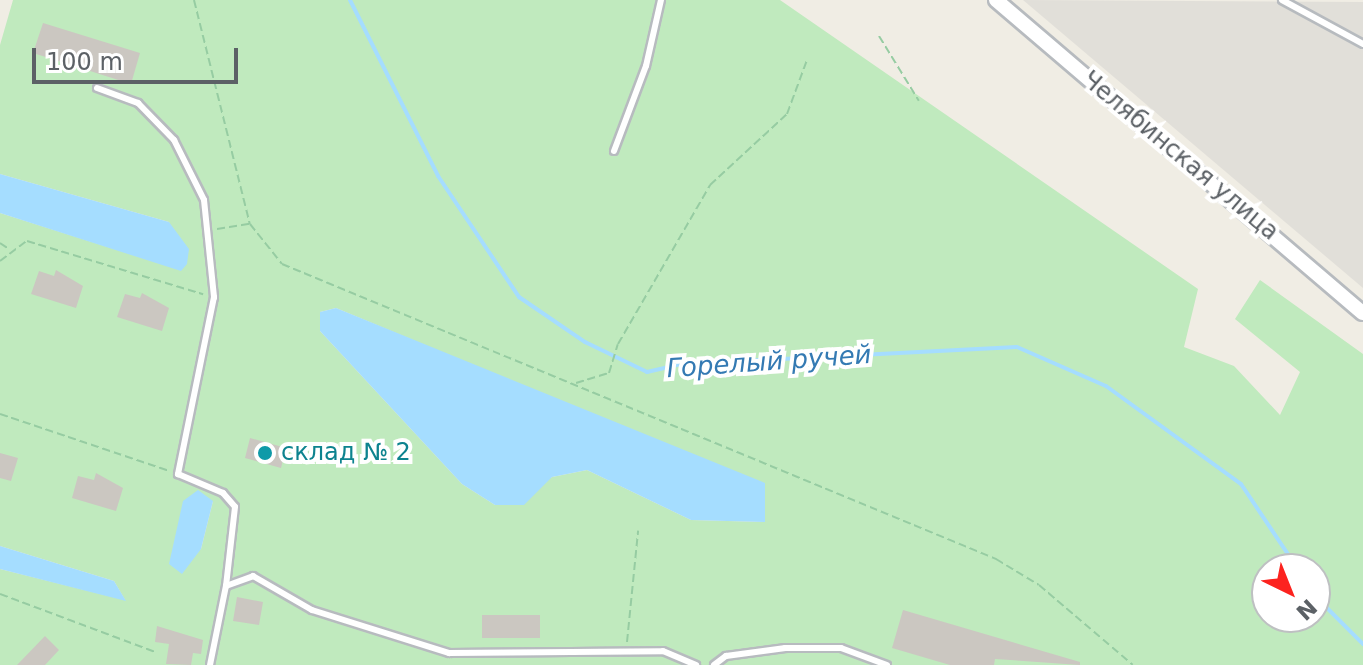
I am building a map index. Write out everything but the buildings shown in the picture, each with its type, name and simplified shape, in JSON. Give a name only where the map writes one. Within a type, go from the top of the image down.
[{"type":"street","name":"Челябинская улица","points":[[996,0],[1363,313]]},
{"type":"lane","points":[[614,151],[646,66],[661,0]]},
{"type":"lane","points":[[1282,0],[1363,44]]},
{"type":"lane","points":[[97,88],[138,103],[174,140],[212,230],[214,297],[178,474],[223,493],[235,507],[226,586],[210,665]]},
{"type":"lane","points":[[226,586],[253,576],[312,610],[449,653],[663,651],[696,665]]},
{"type":"lane","points":[[714,665],[726,656],[785,648],[841,648],[887,665]]},
{"type":"path","points":[[194,0],[250,224],[282,264],[996,559],[1039,585],[1133,665]]},
{"type":"path","points":[[879,36],[919,101]]},
{"type":"path","points":[[575,383],[609,373],[618,344],[710,185],[787,114],[807,60]]},
{"type":"path","points":[[212,230],[250,224]]},
{"type":"path","points":[[0,261],[9,249],[27,241],[214,297]]},
{"type":"path","points":[[0,243],[9,249]]},
{"type":"path","points":[[0,414],[178,474]]},
{"type":"path","points":[[626,651],[638,531]]},
{"type":"path","points":[[0,594],[155,652]]},
{"type":"shaded area","points":[[1023,0],[1363,2],[1363,288]]},
{"type":"green space","points":[[13,0],[780,0],[1198,289],[1184,347],[1234,366],[1280,415],[1300,372],[1235,319],[1260,280],[1363,354],[1363,665],[0,665],[0,569],[125,600],[114,581],[0,546],[0,213],[181,270],[169,222],[0,174],[0,45]],"holes":[[[336,308],[667,446],[765,522],[691,520],[587,470],[552,477],[495,505],[462,484],[320,331],[320,312]],[[213,501],[201,549],[169,564]]]},
{"type":"water","points":[[0,174],[169,222],[189,249],[187,264],[181,271],[0,213]]},
{"type":"water","points":[[336,308],[765,483],[765,522],[691,520],[587,470],[552,477],[524,505],[495,505],[462,484],[320,331],[320,312]]},
{"type":"water","points":[[198,490],[213,501],[201,549],[182,574],[169,564],[183,501]]},
{"type":"water","points":[[0,546],[114,581],[126,601],[0,569]]},
{"type":"waterway","name":"Горелый ручей","points":[[350,0],[438,176],[519,297],[585,342],[647,372],[682,364],[1017,347],[1106,386],[1241,484],[1287,553]]},
{"type":"waterway","name":"Горелый ручей","points":[[1331,612],[1363,644]]},
{"type":"place","name":"склад № 2","points":[[265,453]]}]
